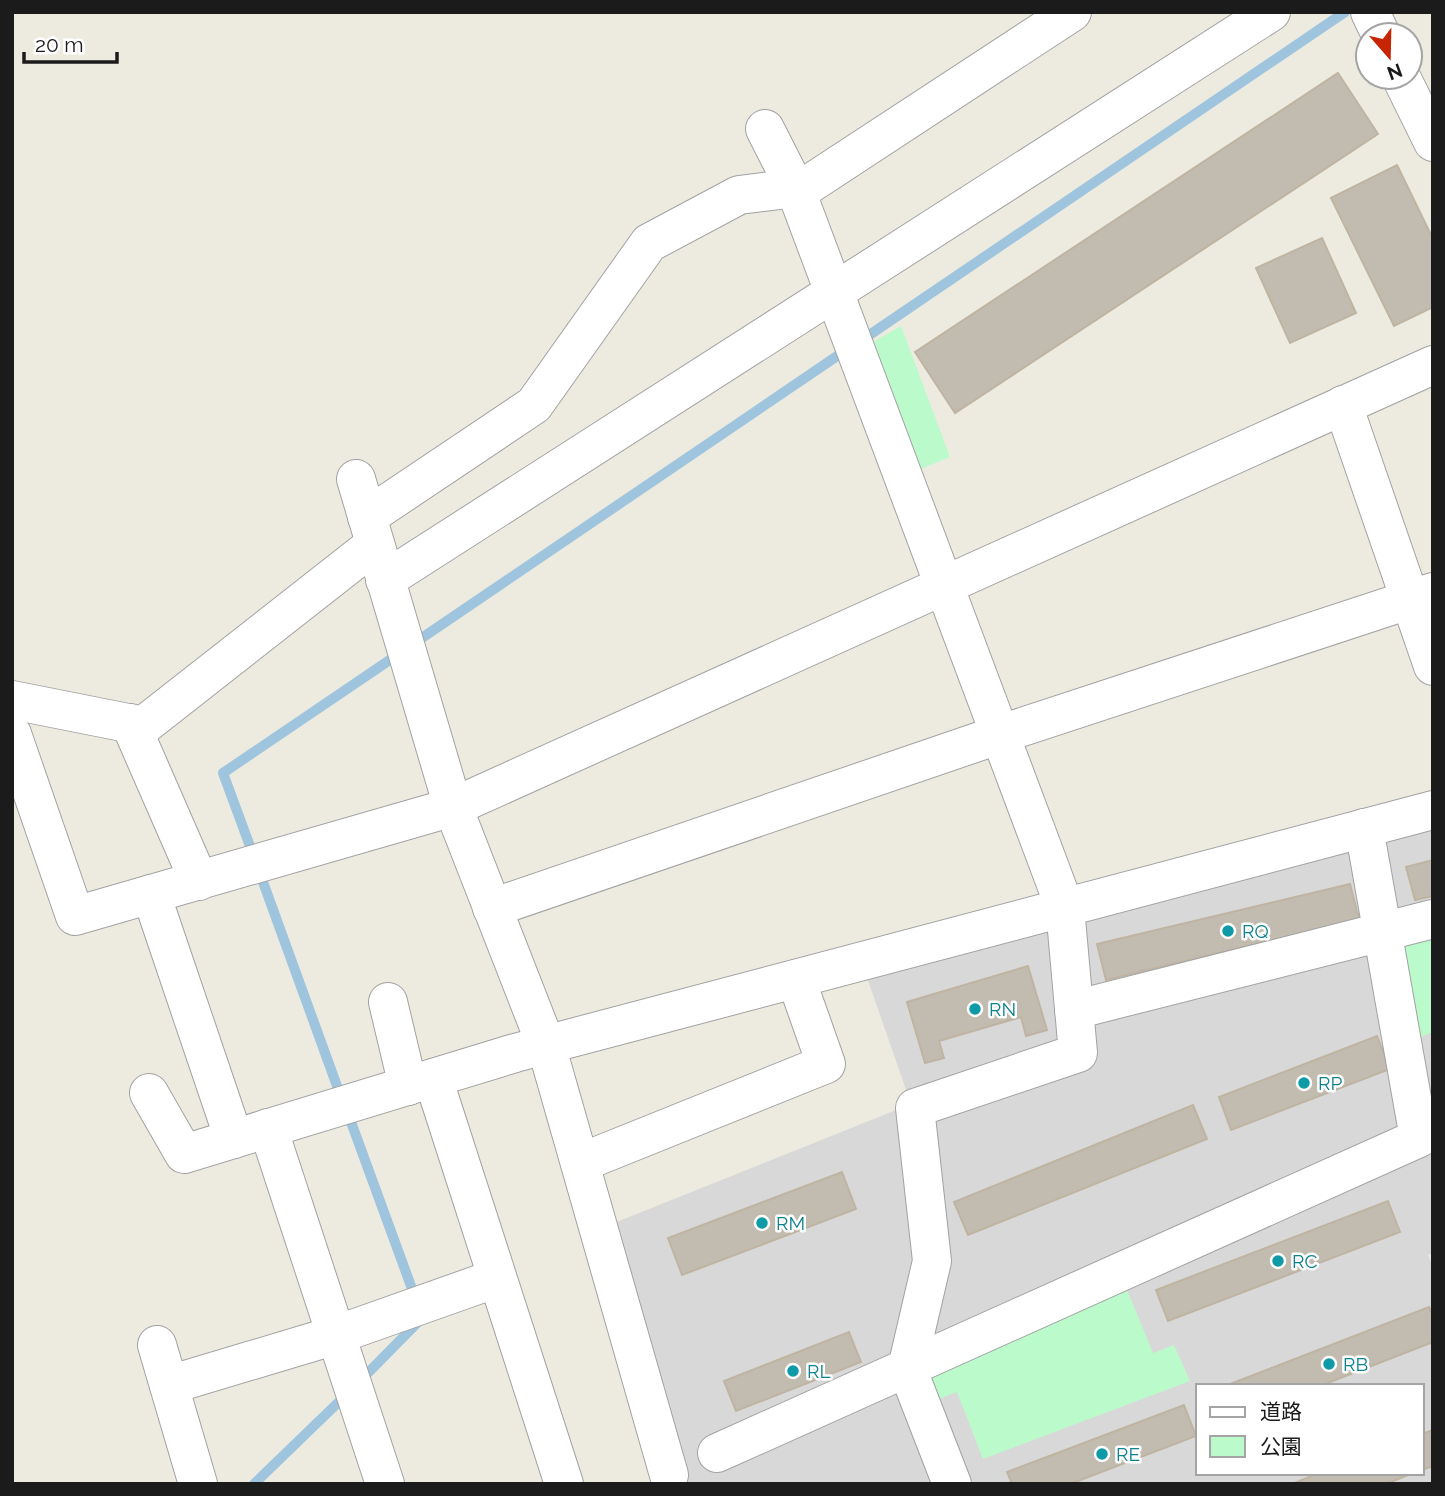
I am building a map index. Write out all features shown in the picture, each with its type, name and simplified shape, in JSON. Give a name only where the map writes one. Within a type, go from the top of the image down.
[{"type":"street","points":[[12,700],[143,726],[371,530],[534,405],[649,243],[739,195],[805,187],[1072,12]]},
{"type":"street","points":[[385,580],[1271,12]]},
{"type":"street","points":[[1408,91],[1433,142]]},
{"type":"street","points":[[765,129],[796,188],[1065,908],[1078,1053],[915,1108],[932,1261],[907,1368],[952,1484]]},
{"type":"street","points":[[12,734],[75,916],[453,807],[1433,365]]},
{"type":"street","points":[[1343,405],[1421,596],[1433,666]]},
{"type":"street","points":[[355,478],[453,807],[546,1045],[580,1163],[678,1470],[1426,1138],[1382,932],[1364,828]]},
{"type":"street","points":[[492,908],[1001,734],[1421,596]]},
{"type":"street","points":[[131,723],[199,881]]},
{"type":"street","points":[[149,1093],[184,1154],[546,1045],[1433,810]]},
{"type":"street","points":[[151,894],[336,1335],[385,1484]]},
{"type":"street","points":[[1074,1010],[1433,919]]},
{"type":"street","points":[[580,1163],[826,1064],[796,979]]},
{"type":"street","points":[[388,1002],[497,1278],[564,1484]]},
{"type":"street","points":[[169,1385],[336,1335],[497,1278]]},
{"type":"street","points":[[157,1345],[198,1484]]},
{"type":"shaded area","points":[[1433,816],[1433,1253],[1428,1255],[1433,1267],[1433,1484],[686,1484],[609,1225],[911,1104],[863,966]]},
{"type":"green space","points":[[901,326],[950,457],[911,473],[863,348]]},
{"type":"green space","points":[[1433,937],[1433,1032],[1408,1042],[1392,947]]},
{"type":"green space","points":[[1123,1280],[1153,1353],[1174,1345],[1190,1381],[983,1459],[957,1392],[936,1400],[924,1368]]},
{"type":"building","points":[[1338,73],[1378,134],[955,413],[915,352]]},
{"type":"building","points":[[1397,165],[1433,239],[1433,307],[1394,326],[1331,198]]},
{"type":"building","points":[[1322,238],[1356,313],[1290,343],[1256,268]]},
{"type":"building","points":[[1433,860],[1433,896],[1415,900],[1406,867]]},
{"type":"building","name":"RQ","points":[[1350,884],[1359,919],[1106,980],[1097,944]]},
{"type":"building","name":"RN","points":[[1028,966],[1047,1030],[1026,1036],[1021,1017],[939,1041],[944,1058],[925,1063],[907,1002]]},
{"type":"building","name":"RP","points":[[1377,1036],[1390,1069],[1231,1130],[1219,1097]]},
{"type":"building","points":[[1193,1105],[1207,1139],[968,1235],[954,1202]]},
{"type":"building","name":"RM","points":[[842,1172],[856,1209],[682,1275],[668,1238]]},
{"type":"building","name":"RC","points":[[1388,1201],[1400,1232],[1168,1321],[1156,1290]]},
{"type":"building","name":"RB","points":[[1429,1307],[1433,1316],[1433,1342],[1325,1384],[1230,1384]]},
{"type":"building","name":"RL","points":[[849,1332],[861,1362],[736,1411],[724,1381]]},
{"type":"building","name":"RE","points":[[1184,1405],[1196,1436],[1070,1484],[1012,1484],[1007,1472]]},
{"type":"building","points":[[1433,1430],[1433,1466],[1424,1469],[1424,1433]]},
{"type":"building","points":[[1314,1475],[1408,1475],[1386,1484],[1292,1484]]},
{"type":"waterway","points":[[862,340],[1345,12]]},
{"type":"waterway","points":[[413,644],[846,350]]},
{"type":"waterway","points":[[254,857],[223,773],[400,653]]},
{"type":"waterway","points":[[259,871],[341,1097]]},
{"type":"waterway","points":[[347,1111],[415,1297]]},
{"type":"waterway","points":[[360,1381],[422,1318]]},
{"type":"waterway","points":[[254,1484],[347,1394]]},
{"type":"place","name":"RQ","points":[[1228,931]]},
{"type":"place","name":"RN","points":[[975,1009]]},
{"type":"place","name":"RP","points":[[1304,1083]]},
{"type":"place","name":"RM","points":[[762,1223]]},
{"type":"place","name":"RC","points":[[1278,1261]]},
{"type":"place","name":"RB","points":[[1329,1364]]},
{"type":"place","name":"RL","points":[[793,1371]]},
{"type":"place","name":"RE","points":[[1102,1454]]}]
